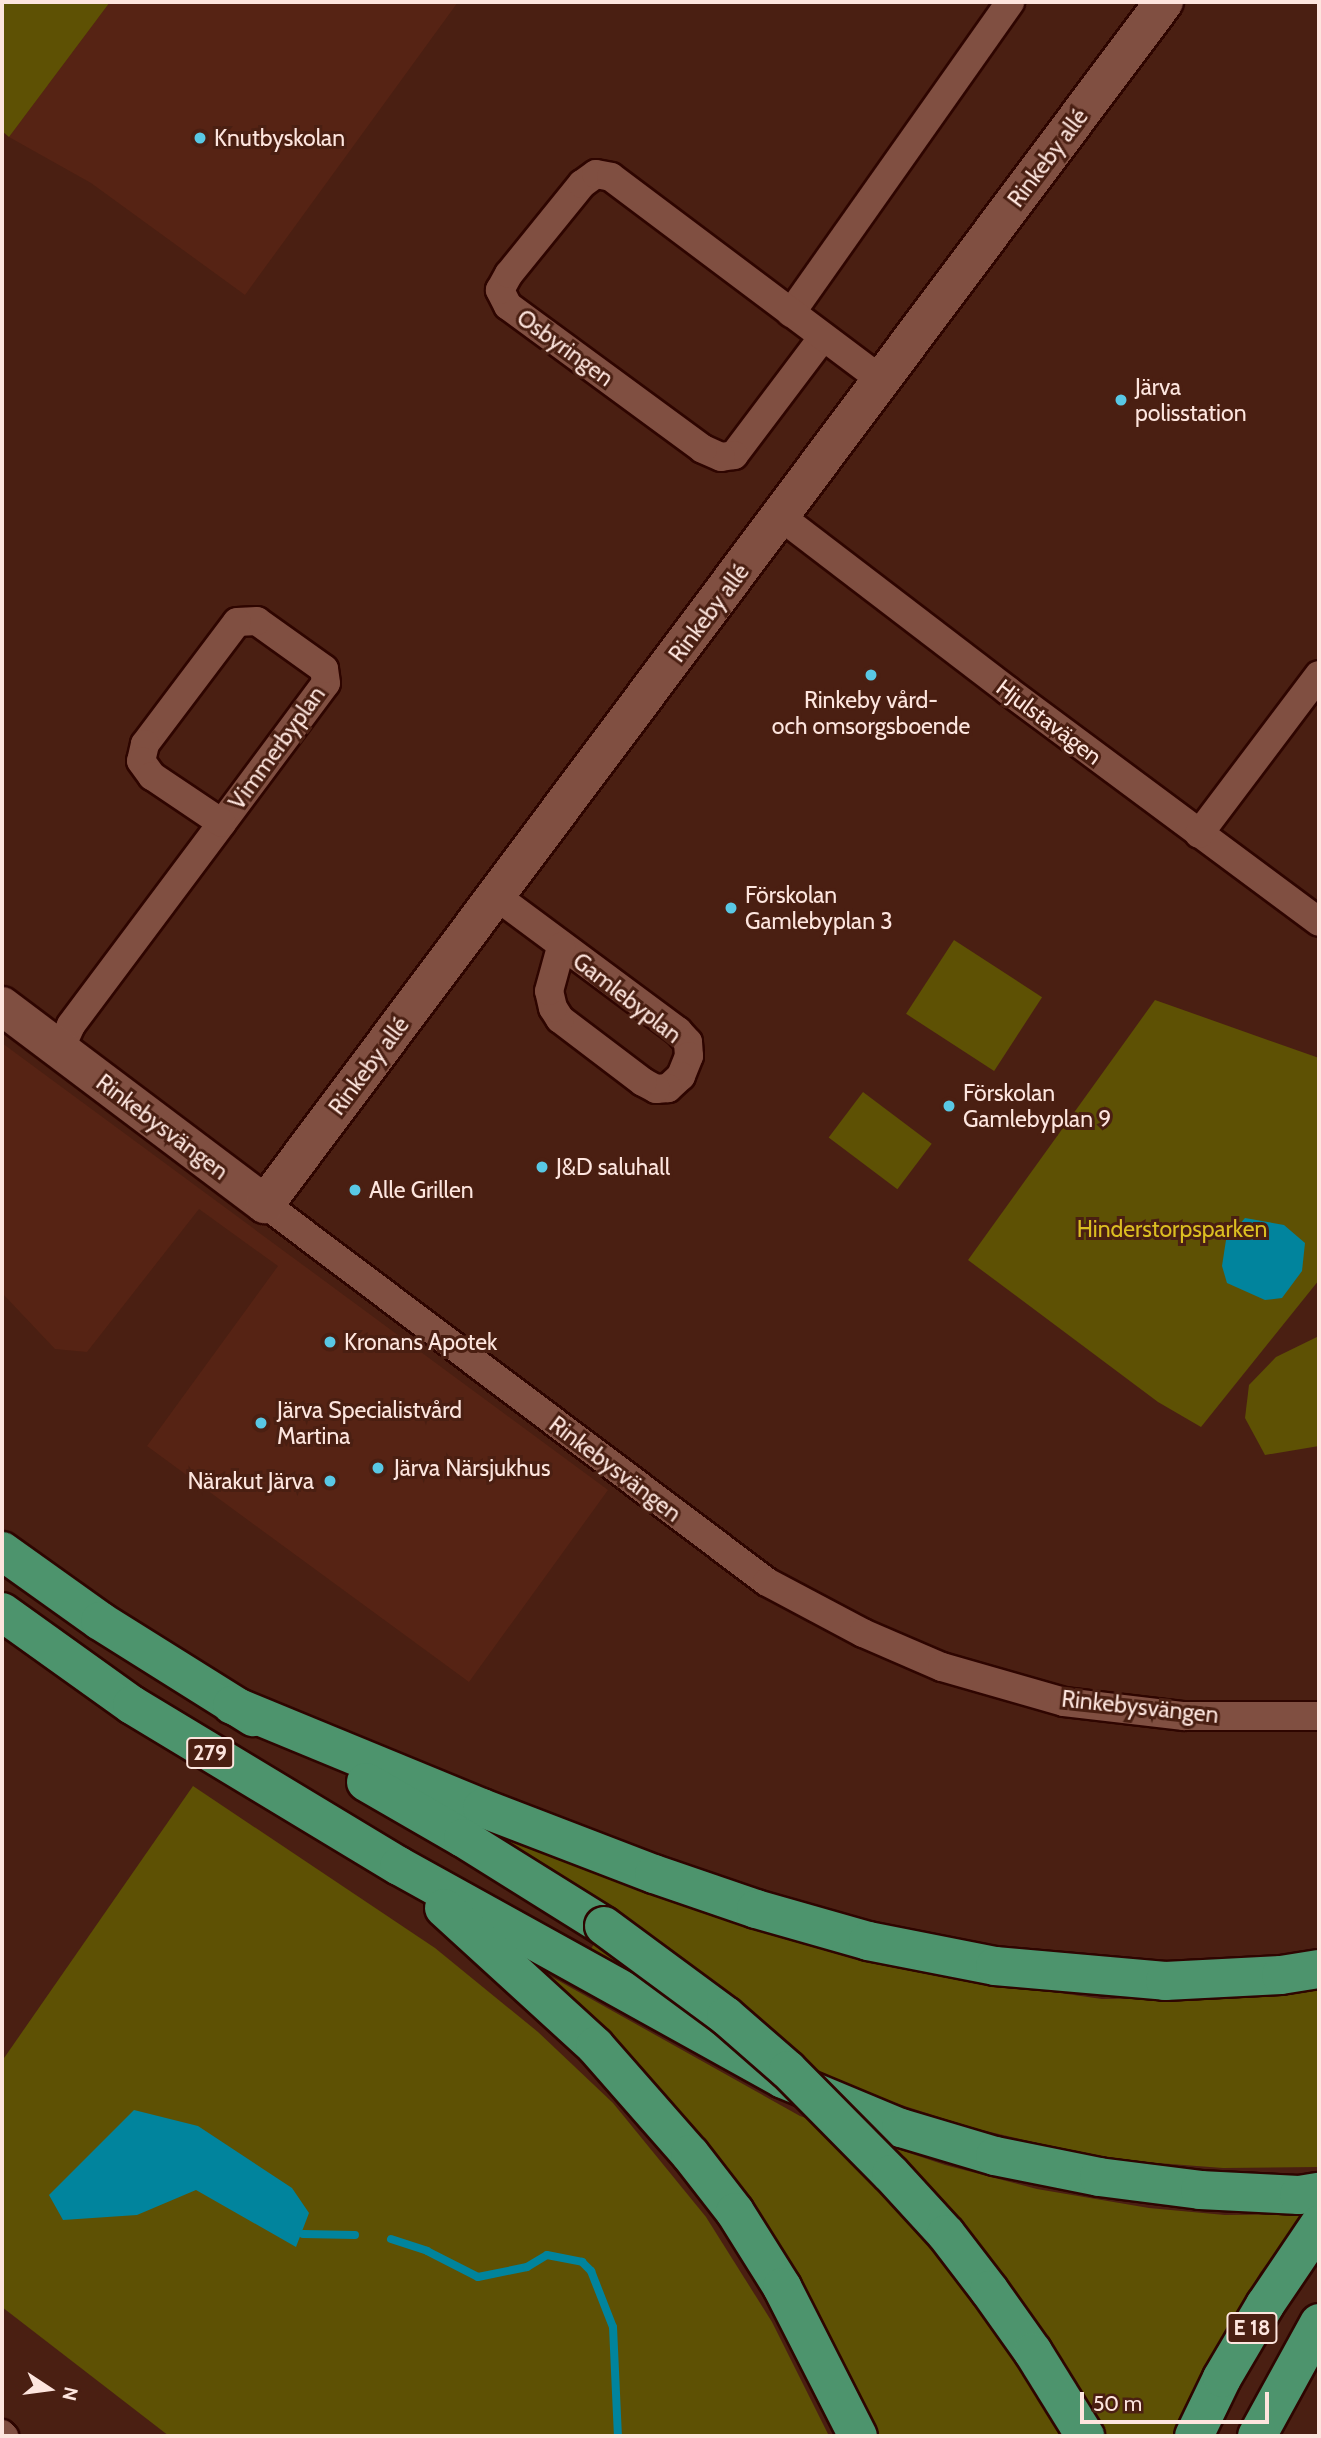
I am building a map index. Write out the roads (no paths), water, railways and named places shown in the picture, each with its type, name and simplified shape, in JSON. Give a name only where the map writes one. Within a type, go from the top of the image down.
[{"type":"highway","name":"279","points":[[2,1551],[110,1627],[232,1705],[463,1838],[604,1926],[726,2016],[788,2070],[946,2234],[1033,2352],[1085,2436]]},
{"type":"highway","name":"279","points":[[2,1612],[132,1705],[399,1866]]},
{"type":"highway","points":[[232,1705],[482,1808],[654,1874],[756,1909],[868,1941],[995,1966],[1165,1982],[1281,1975],[1319,1969]]},
{"type":"highway","points":[[399,1866],[783,2079],[901,2128],[995,2156],[1099,2178],[1200,2190],[1299,2195],[1319,2192]]},
{"type":"highway","points":[[399,1866],[595,2046],[690,2154],[735,2212],[782,2287],[858,2436]]},
{"type":"highway","name":"E 18","points":[[1194,2436],[1222,2378],[1259,2315],[1319,2225]]},
{"type":"highway","name":"E 18","points":[[1257,2436],[1319,2323]]},
{"type":"street","points":[[791,313],[1010,2]]},
{"type":"street","name":"Rinkeby allé","points":[[265,1204],[1158,11]]},
{"type":"street","name":"Osbyringen","points":[[823,337],[734,455],[721,457],[704,449],[508,306],[500,290],[509,274],[582,184],[596,174],[611,177],[881,380]]},
{"type":"street","name":"Hjulstavägen","points":[[781,517],[1319,922]]},
{"type":"street","name":"Vimmerbyplan","points":[[60,1049],[71,1025],[222,823],[326,683],[324,670],[257,621],[237,622],[145,744],[141,761],[152,776],[222,823]]},
{"type":"street","points":[[1199,834],[1319,675]]},
{"type":"street","name":"Gamlebyplan","points":[[496,896],[561,947],[667,1023],[688,1042],[689,1056],[681,1076],[668,1088],[656,1089],[643,1082],[560,1020],[548,991],[561,947]]},
{"type":"street","name":"Rinkebysvängen","points":[[2,1006],[768,1582],[863,1633],[942,1667],[1064,1702],[1184,1716],[1319,1716]]},
{"type":"water","points":[[1245,1218],[1284,1225],[1305,1243],[1302,1271],[1282,1298],[1265,1300],[1227,1283],[1222,1266],[1226,1240]]},
{"type":"water","points":[[134,2110],[198,2126],[292,2188],[309,2213],[296,2247],[196,2190],[137,2215],[63,2220],[49,2195]]},
{"type":"waterway","points":[[303,2234],[355,2235]]},
{"type":"waterway","points":[[391,2239],[427,2251],[478,2277],[527,2267],[547,2255],[582,2262],[591,2271],[613,2327],[618,2436]]},
{"type":"place","name":"Knutbyskolan","points":[[200,138]]},
{"type":"place","name":"Järva polisstation","points":[[1121,400]]},
{"type":"place","name":"Rinkeby vård- och omsorgsboende","points":[[871,675]]},
{"type":"place","name":"Förskolan Gamlebyplan 3","points":[[731,908]]},
{"type":"place","name":"Förskolan Gamlebyplan 9","points":[[949,1106]]},
{"type":"place","name":"J&D saluhall","points":[[542,1167]]},
{"type":"place","name":"Alle Grillen","points":[[355,1190]]},
{"type":"place","name":"Kronans Apotek","points":[[330,1342]]},
{"type":"place","name":"Järva Specialistvård Martina","points":[[261,1423]]},
{"type":"place","name":"Järva Närsjukhus","points":[[378,1468]]},
{"type":"place","name":"Närakut Järva","points":[[330,1481]]},
{"type":"park label","name":"Hinderstorpsparken","points":[[1172,1229]]}]
